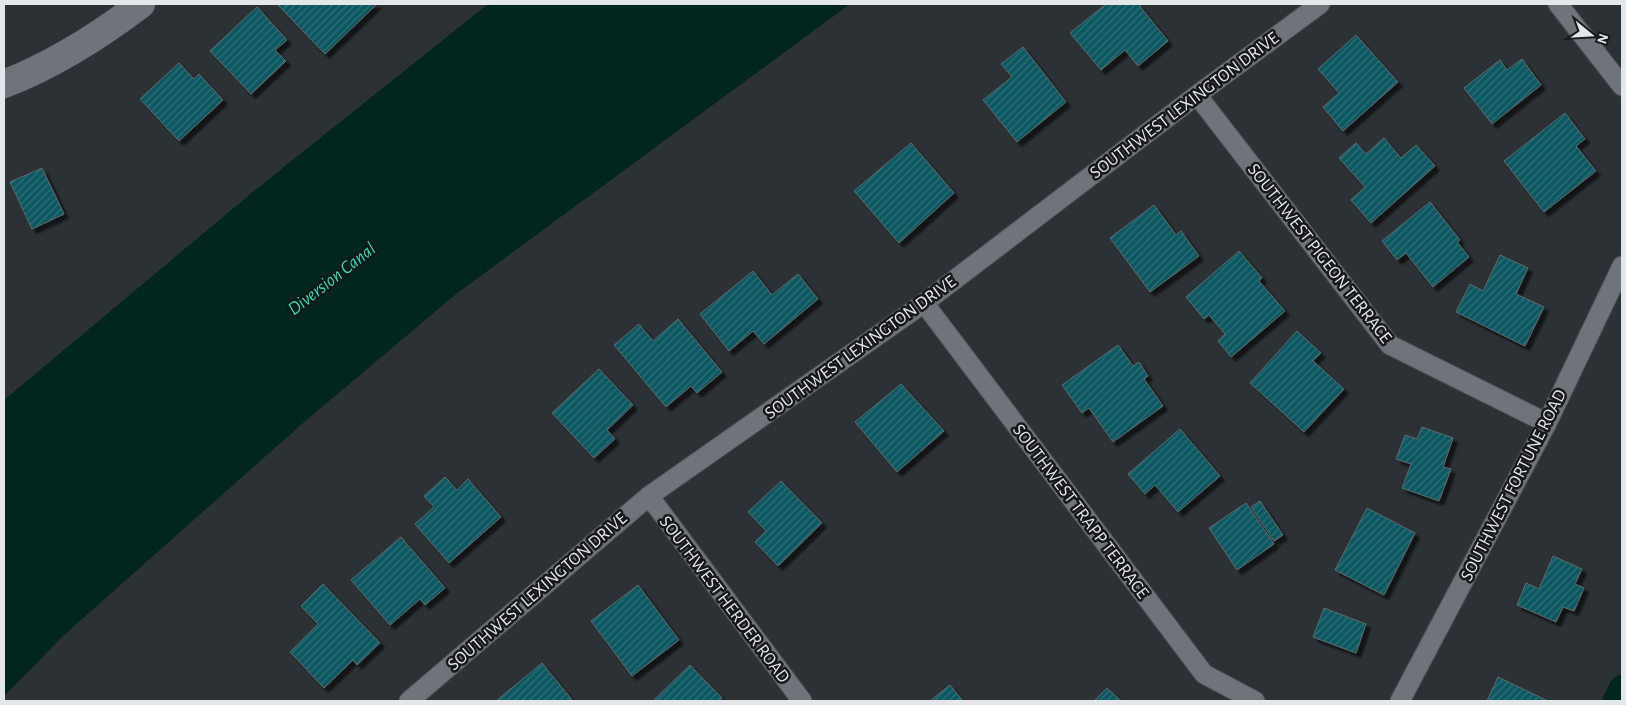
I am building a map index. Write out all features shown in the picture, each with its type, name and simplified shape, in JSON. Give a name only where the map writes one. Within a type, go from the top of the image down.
[{"type":"street","points":[[4,84],[35,72],[113,26],[141,4]]},
{"type":"street","name":"SOUTHWEST LEXINGTON DRIVE","points":[[409,701],[649,496],[924,302],[1320,4]]},
{"type":"street","points":[[1558,4],[1622,86]]},
{"type":"street","name":"SOUTHWEST PIGEON TERRACE","points":[[1197,95],[1390,345],[1547,422]]},
{"type":"street","name":"SOUTHWEST FORTUNE ROAD","points":[[1400,701],[1547,422],[1622,266]]},
{"type":"street","name":"SOUTHWEST TRAPP TERRACE","points":[[924,302],[1204,674],[1255,701]]},
{"type":"street","name":"SOUTHWEST HERDER ROAD","points":[[649,496],[802,701]]},
{"type":"water","name":"Diversion Canal","points":[[488,4],[850,4],[456,294],[303,423],[64,635],[4,696],[4,400],[254,191]]},
{"type":"building","points":[[277,4],[377,4],[325,54]]},
{"type":"building","points":[[1106,4],[1138,4],[1168,41],[1138,66],[1125,50],[1101,70],[1070,33]]},
{"type":"building","points":[[257,7],[287,40],[275,50],[286,61],[251,94],[210,51]]},
{"type":"building","points":[[1356,35],[1398,82],[1343,131],[1323,107],[1339,93],[1318,69]]},
{"type":"building","points":[[1023,47],[1066,102],[1017,142],[983,100],[1012,77],[1001,64]]},
{"type":"building","points":[[1522,59],[1541,85],[1492,124],[1464,88],[1500,60],[1507,70]]},
{"type":"building","points":[[179,63],[194,79],[199,74],[223,100],[179,141],[140,99]]},
{"type":"building","points":[[1565,113],[1585,139],[1576,146],[1596,171],[1544,212],[1504,161]]},
{"type":"building","points":[[1384,138],[1401,158],[1416,145],[1435,166],[1371,223],[1351,200],[1365,187],[1339,158],[1356,143],[1366,154]]},
{"type":"building","points":[[911,143],[954,193],[899,243],[854,191]]},
{"type":"building","points":[[42,168],[64,214],[32,229],[10,182]]},
{"type":"building","points":[[1430,202],[1460,240],[1457,242],[1469,257],[1433,287],[1406,253],[1397,260],[1382,241]]},
{"type":"building","points":[[1154,205],[1176,235],[1181,231],[1199,256],[1150,292],[1110,238]]},
{"type":"building","points":[[1239,251],[1262,278],[1259,281],[1285,311],[1231,357],[1218,341],[1225,334],[1209,315],[1204,319],[1186,297]]},
{"type":"building","points":[[1500,255],[1528,268],[1516,294],[1544,307],[1525,346],[1456,312],[1470,284],[1483,291]]},
{"type":"building","points":[[753,271],[772,295],[798,274],[818,299],[764,344],[753,331],[729,351],[700,314]]},
{"type":"building","points":[[678,319],[722,372],[697,393],[691,386],[666,407],[614,345],[639,324],[653,341]]},
{"type":"building","points":[[1297,331],[1321,353],[1313,361],[1344,389],[1304,432],[1250,383]]},
{"type":"building","points":[[1118,345],[1133,366],[1139,362],[1148,376],[1144,379],[1163,406],[1113,442],[1089,408],[1082,413],[1062,385]]},
{"type":"building","points":[[599,369],[633,405],[607,430],[615,439],[594,458],[552,413]]},
{"type":"building","points":[[901,384],[944,431],[897,472],[855,422]]},
{"type":"building","points":[[1422,427],[1453,438],[1443,467],[1451,469],[1439,501],[1402,488],[1411,464],[1396,459],[1405,435],[1417,439]]},
{"type":"building","points":[[1180,429],[1220,476],[1178,512],[1155,485],[1145,494],[1128,474]]},
{"type":"building","points":[[445,477],[457,490],[468,479],[501,517],[449,563],[415,524],[434,507],[424,496]]},
{"type":"building","points":[[781,481],[822,523],[778,566],[755,542],[766,531],[748,512]]},
{"type":"building","points":[[1260,501],[1283,535],[1274,541],[1251,507]]},
{"type":"building","points":[[1246,503],[1274,544],[1237,570],[1209,528]]},
{"type":"building","points":[[1367,508],[1415,533],[1384,595],[1335,570]]},
{"type":"building","points":[[401,537],[445,588],[425,605],[420,599],[390,625],[351,580]]},
{"type":"building","points":[[1553,556],[1582,569],[1575,584],[1584,588],[1574,611],[1563,607],[1556,622],[1517,605],[1526,583],[1539,589]]},
{"type":"building","points":[[323,584],[380,643],[357,665],[353,660],[324,688],[290,652],[318,624],[301,606]]},
{"type":"building","points":[[638,585],[679,640],[632,676],[591,621]]},
{"type":"building","points":[[1324,608],[1366,624],[1356,653],[1313,637]]},
{"type":"building","points":[[542,663],[573,701],[496,701]]},
{"type":"building","points":[[690,665],[722,698],[720,701],[653,701]]},
{"type":"building","points":[[1498,677],[1548,701],[1487,701]]},
{"type":"building","points":[[950,685],[963,701],[930,701]]},
{"type":"building","points":[[1107,688],[1121,701],[1094,701]]},
{"type":"waterway","points":[[1615,701],[1622,687]]}]
